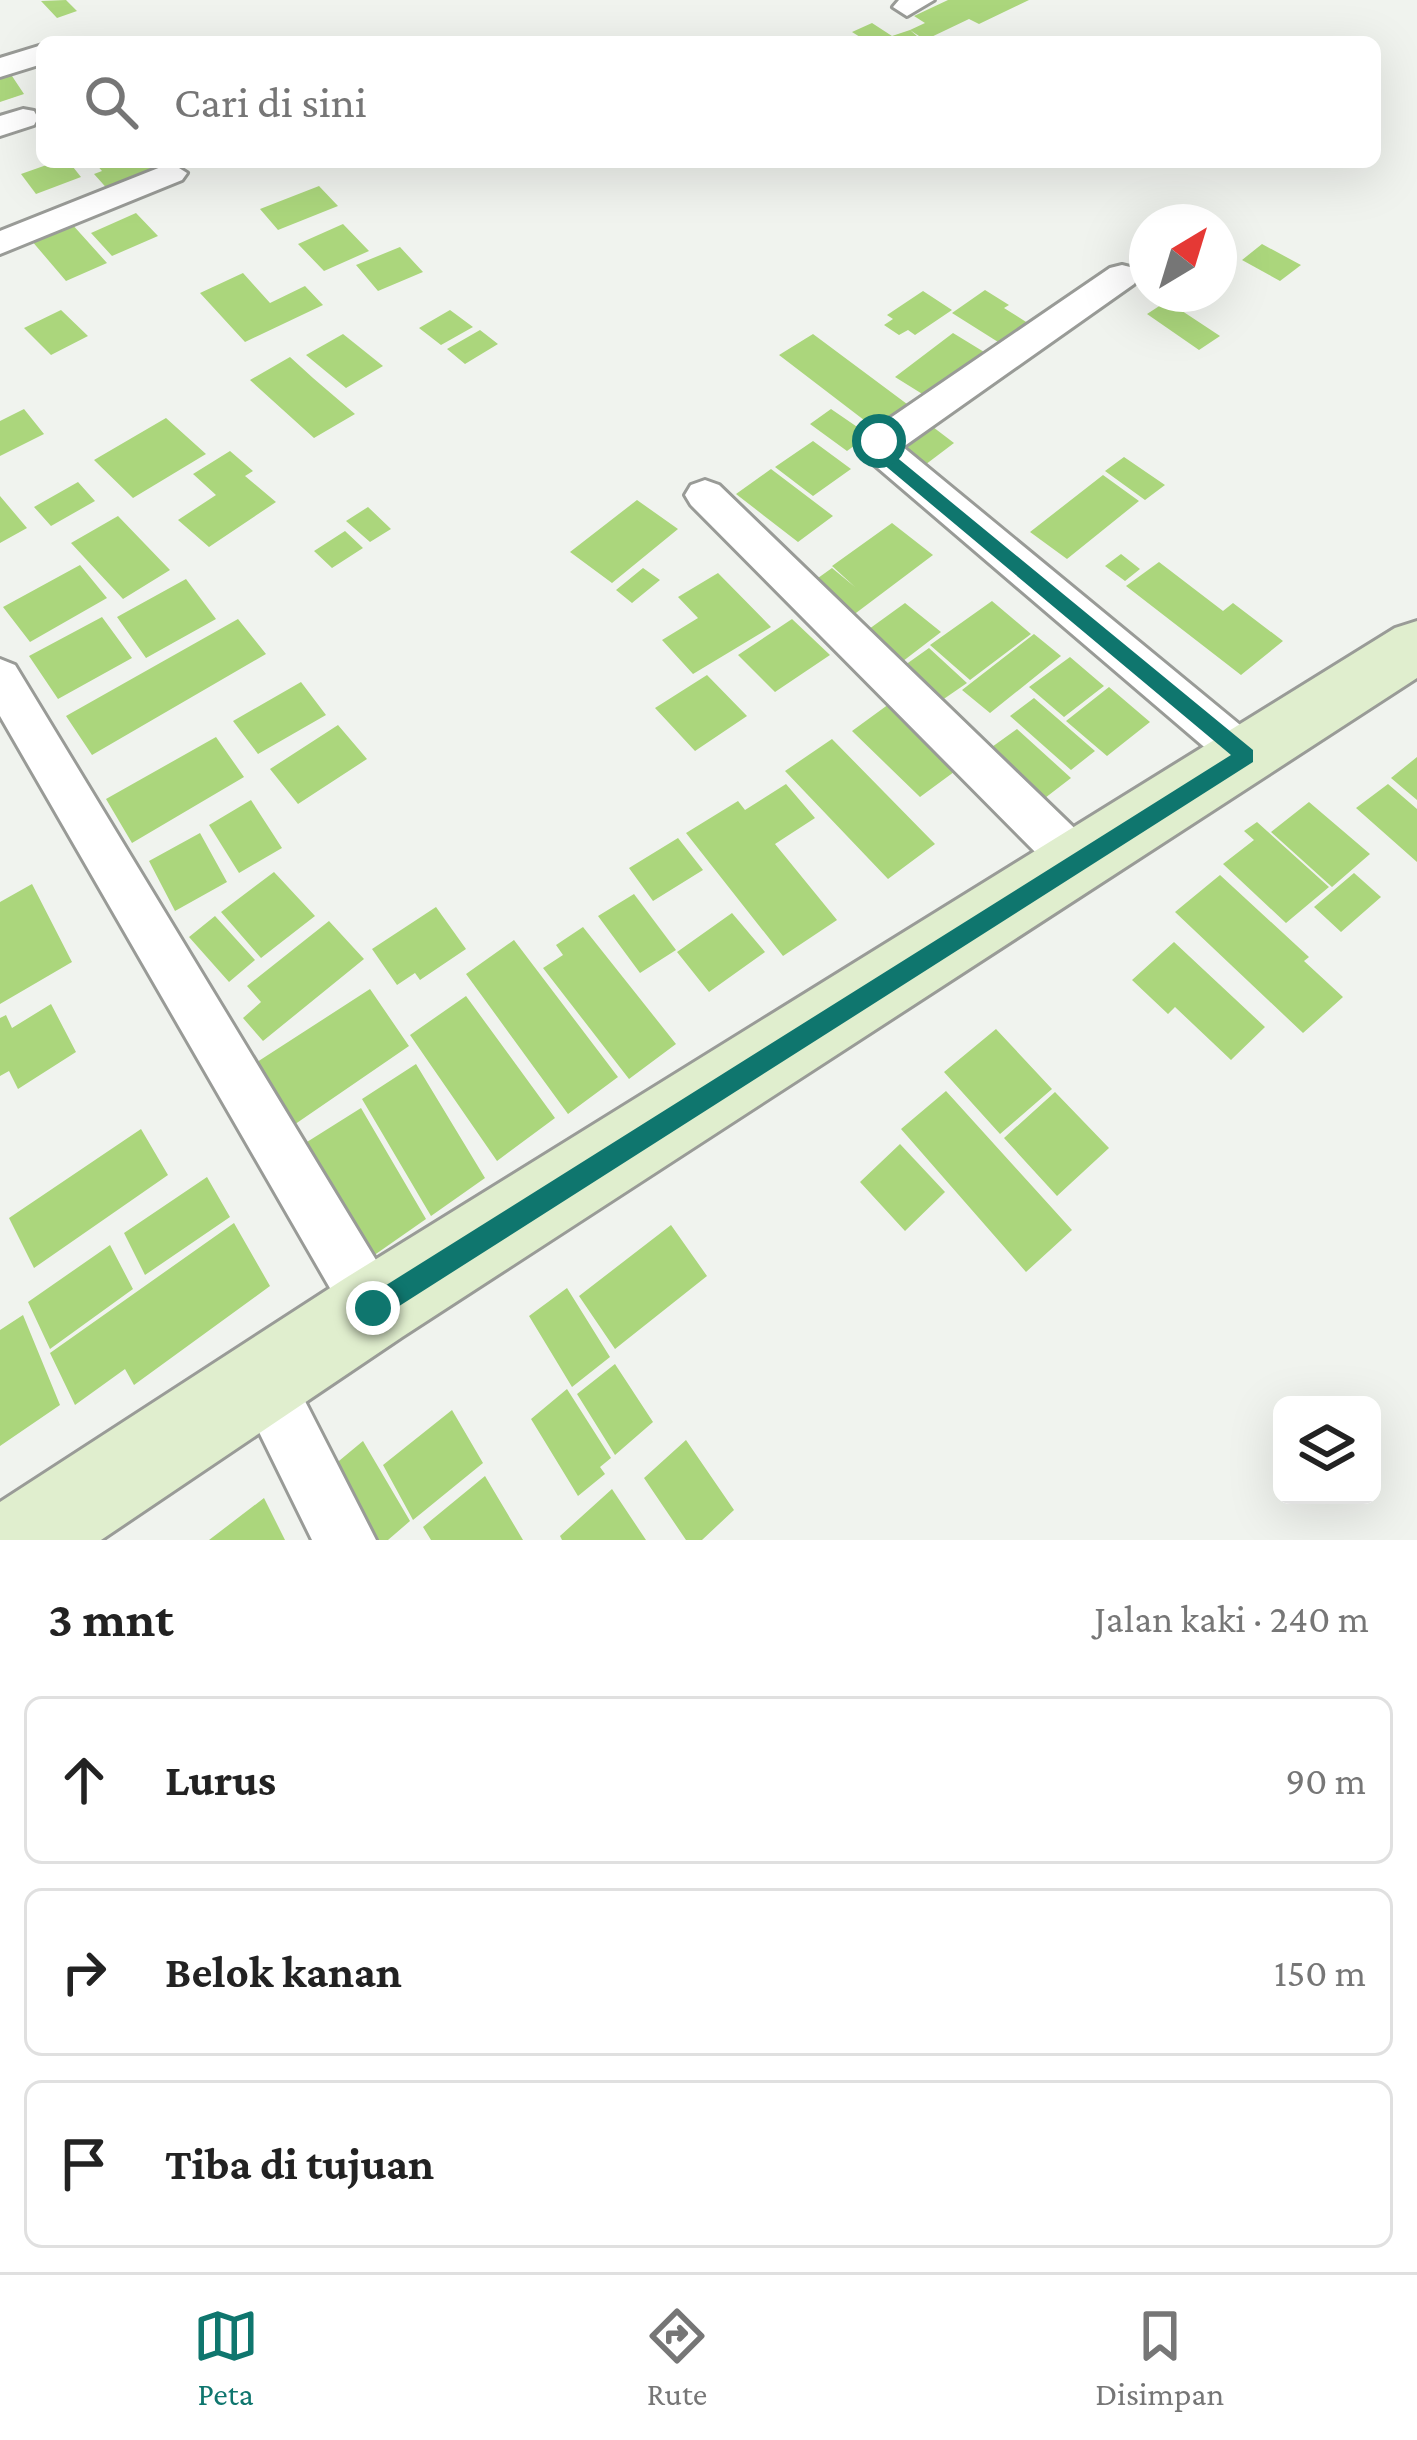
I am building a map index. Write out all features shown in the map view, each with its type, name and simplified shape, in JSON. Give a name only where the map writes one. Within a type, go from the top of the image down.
[{"type":"main road","points":[[22,1540],[373,1308],[1417,646]]},
{"type":"street","points":[[0,68],[36,56]]},
{"type":"street","points":[[0,243],[171,173]]},
{"type":"street","points":[[1122,276],[883,438],[878,450],[1246,756]]},
{"type":"street","points":[[705,494],[1077,862]]},
{"type":"street","points":[[0,677],[373,1308]]},
{"type":"street","points":[[264,1383],[345,1540]]},
{"type":"building","points":[[66,0],[77,11],[57,18],[41,1]]},
{"type":"building","points":[[948,0],[1029,0],[979,24],[969,19],[933,36],[910,30],[925,23],[914,16]]},
{"type":"building","points":[[872,23],[892,36],[858,36],[852,32]]},
{"type":"building","points":[[10,73],[24,94],[0,102],[0,76]]},
{"type":"building","points":[[38,168],[74,168],[81,177],[36,194],[21,174]]},
{"type":"building","points":[[99,168],[152,168],[158,174],[111,193],[94,174],[102,171]]},
{"type":"building","points":[[319,186],[338,206],[278,230],[260,209]]},
{"type":"building","points":[[136,213],[158,236],[112,256],[91,233]]},
{"type":"building","points":[[71,223],[107,263],[66,281],[31,240]]},
{"type":"building","points":[[343,224],[369,251],[324,271],[298,244]]},
{"type":"building","points":[[1262,244],[1301,265],[1280,281],[1242,260]]},
{"type":"building","points":[[400,247],[423,272],[378,291],[356,265]]},
{"type":"building","points":[[243,273],[270,303],[305,286],[323,305],[245,342],[200,293]]},
{"type":"building","points":[[985,290],[1034,327],[1006,347],[952,313]]},
{"type":"building","points":[[923,291],[952,310],[915,335],[908,330],[899,335],[884,325],[893,319],[887,315]]},
{"type":"building","points":[[61,310],[88,336],[51,355],[24,328]]},
{"type":"building","points":[[450,310],[473,327],[441,345],[419,328]]},
{"type":"building","points":[[1184,312],[1220,336],[1199,350],[1147,314]]},
{"type":"building","points":[[480,330],[498,344],[465,364],[447,349]]},
{"type":"building","points":[[953,333],[989,355],[932,400],[895,377]]},
{"type":"building","points":[[343,334],[383,366],[346,388],[306,355]]},
{"type":"building","points":[[813,334],[911,407],[877,430],[779,355]]},
{"type":"building","points":[[290,357],[355,414],[314,438],[250,380]]},
{"type":"building","points":[[24,409],[44,434],[0,456],[0,421]]},
{"type":"building","points":[[831,409],[869,435],[847,451],[810,424]]},
{"type":"building","points":[[166,418],[206,454],[133,498],[94,460]]},
{"type":"building","points":[[933,427],[954,443],[917,471],[895,455]]},
{"type":"building","points":[[813,441],[851,469],[813,496],[775,467]]},
{"type":"building","points":[[230,451],[253,471],[245,476],[276,502],[209,547],[178,520],[216,495],[193,474]]},
{"type":"building","points":[[1124,457],[1165,485],[1145,500],[1105,471]]},
{"type":"building","points":[[771,469],[833,516],[798,542],[736,494]]},
{"type":"building","points":[[1103,475],[1139,501],[1067,559],[1030,532]]},
{"type":"building","points":[[78,482],[95,501],[51,526],[34,507]]},
{"type":"building","points":[[0,496],[27,528],[0,543]]},
{"type":"building","points":[[637,500],[678,529],[612,583],[570,552]]},
{"type":"building","points":[[368,507],[391,529],[370,542],[346,521]]},
{"type":"building","points":[[118,516],[170,570],[123,599],[71,543]]},
{"type":"building","points":[[892,523],[933,555],[844,622],[804,588],[832,568],[855,587],[832,566]]},
{"type":"building","points":[[345,531],[363,548],[332,568],[314,551]]},
{"type":"building","points":[[1121,554],[1140,569],[1125,581],[1105,566]]},
{"type":"building","points":[[1159,562],[1223,611],[1233,603],[1283,641],[1241,675],[1126,586]]},
{"type":"building","points":[[80,565],[107,598],[30,642],[3,607]]},
{"type":"building","points":[[643,568],[660,580],[632,603],[616,590]]},
{"type":"building","points":[[718,573],[771,627],[693,674],[662,640],[698,618],[678,597]]},
{"type":"building","points":[[186,579],[216,619],[146,658],[117,617]]},
{"type":"building","points":[[992,601],[1031,634],[970,680],[930,645]]},
{"type":"building","points":[[905,603],[941,632],[894,668],[858,637]]},
{"type":"building","points":[[102,617],[132,658],[58,699],[29,656]]},
{"type":"building","points":[[238,619],[266,654],[92,755],[66,716]]},
{"type":"building","points":[[792,619],[830,655],[775,692],[738,655]]},
{"type":"building","points":[[1034,634],[1061,656],[990,713],[962,690]]},
{"type":"building","points":[[929,648],[967,683],[935,705],[898,670]]},
{"type":"building","points":[[1070,657],[1104,686],[1064,717],[1029,687]]},
{"type":"building","points":[[707,675],[747,716],[695,751],[655,708]]},
{"type":"building","points":[[301,682],[326,715],[258,754],[233,721]]},
{"type":"building","points":[[1109,687],[1150,722],[1107,756],[1066,721]]},
{"type":"building","points":[[1034,698],[1095,751],[1071,770],[1010,716]]},
{"type":"building","points":[[889,704],[958,769],[920,797],[852,731]]},
{"type":"building","points":[[338,725],[367,759],[298,804],[270,769]]},
{"type":"building","points":[[1017,729],[1071,778],[1032,808],[978,757]]},
{"type":"building","points":[[216,737],[244,777],[132,843],[106,799]]},
{"type":"building","points":[[832,739],[935,844],[888,879],[785,771]]},
{"type":"building","points":[[1417,757],[1417,800],[1391,778]]},
{"type":"building","points":[[786,784],[815,818],[775,844],[837,920],[783,956],[686,833],[738,801],[745,810]]},
{"type":"building","points":[[1388,784],[1417,809],[1417,862],[1356,808]]},
{"type":"building","points":[[251,800],[282,848],[239,873],[209,825]]},
{"type":"building","points":[[1309,802],[1370,854],[1332,887],[1271,832]]},
{"type":"building","points":[[1257,822],[1329,887],[1286,923],[1223,864],[1254,840],[1244,831]]},
{"type":"building","points":[[200,833],[227,882],[175,911],[149,861]]},
{"type":"building","points":[[678,838],[703,870],[653,901],[629,868]]},
{"type":"building","points":[[274,872],[315,916],[261,958],[221,912]]},
{"type":"building","points":[[1354,873],[1381,897],[1341,932],[1314,907]]},
{"type":"building","points":[[1220,875],[1309,957],[1304,961],[1343,997],[1303,1033],[1175,912]]},
{"type":"building","points":[[32,884],[72,962],[0,1004],[0,902]]},
{"type":"building","points":[[634,894],[676,950],[640,973],[598,916]]},
{"type":"building","points":[[436,907],[466,949],[420,980],[415,973],[397,985],[372,949]]},
{"type":"building","points":[[732,913],[765,952],[709,992],[677,952]]},
{"type":"building","points":[[215,916],[255,960],[229,982],[189,937]]},
{"type":"building","points":[[329,921],[364,959],[263,1041],[243,1018],[261,1002],[247,986]]},
{"type":"building","points":[[583,927],[676,1044],[629,1079],[543,968],[563,955],[556,945]]},
{"type":"building","points":[[514,940],[618,1077],[568,1114],[466,974]]},
{"type":"building","points":[[1174,942],[1265,1027],[1231,1060],[1175,1007],[1168,1014],[1132,980]]},
{"type":"building","points":[[370,989],[409,1046],[288,1129],[251,1066]]},
{"type":"building","points":[[466,996],[555,1118],[497,1161],[410,1035]]},
{"type":"building","points":[[51,1004],[76,1052],[18,1089],[9,1071],[0,1076],[0,1018],[6,1015],[12,1028]]},
{"type":"building","points":[[996,1029],[1052,1089],[1000,1134],[944,1072]]},
{"type":"building","points":[[416,1064],[485,1178],[431,1216],[362,1099]]},
{"type":"building","points":[[946,1091],[1072,1230],[1026,1272],[901,1129]]},
{"type":"building","points":[[1055,1092],[1109,1148],[1057,1196],[1004,1138]]},
{"type":"building","points":[[361,1108],[426,1219],[363,1263],[299,1147]]},
{"type":"building","points":[[141,1129],[168,1175],[34,1268],[9,1218]]},
{"type":"building","points":[[900,1144],[945,1192],[905,1231],[860,1182]]},
{"type":"building","points":[[207,1177],[230,1217],[145,1275],[124,1233]]},
{"type":"building","points":[[234,1223],[270,1286],[134,1385],[125,1369],[75,1405],[50,1353]]},
{"type":"building","points":[[671,1225],[707,1276],[615,1349],[579,1296]]},
{"type":"building","points":[[110,1245],[133,1289],[50,1349],[28,1302]]},
{"type":"building","points":[[567,1288],[610,1357],[572,1387],[529,1316]]},
{"type":"building","points":[[23,1315],[60,1405],[0,1446],[0,1330]]},
{"type":"building","points":[[615,1364],[653,1422],[615,1455],[577,1394]]},
{"type":"building","points":[[567,1389],[611,1458],[600,1467],[605,1474],[578,1496],[531,1419]]},
{"type":"building","points":[[452,1410],[483,1463],[413,1520],[383,1465]]},
{"type":"building","points":[[686,1440],[734,1510],[702,1540],[686,1540],[644,1478]]},
{"type":"building","points":[[363,1441],[410,1521],[388,1540],[351,1540],[316,1480]]},
{"type":"building","points":[[485,1476],[523,1540],[431,1540],[423,1527]]},
{"type":"building","points":[[612,1489],[646,1540],[562,1540],[560,1536]]},
{"type":"building","points":[[264,1498],[285,1540],[209,1540]]},
{"type":"route","points":[[373,1308],[1246,756],[881,454],[879,441]]}]
